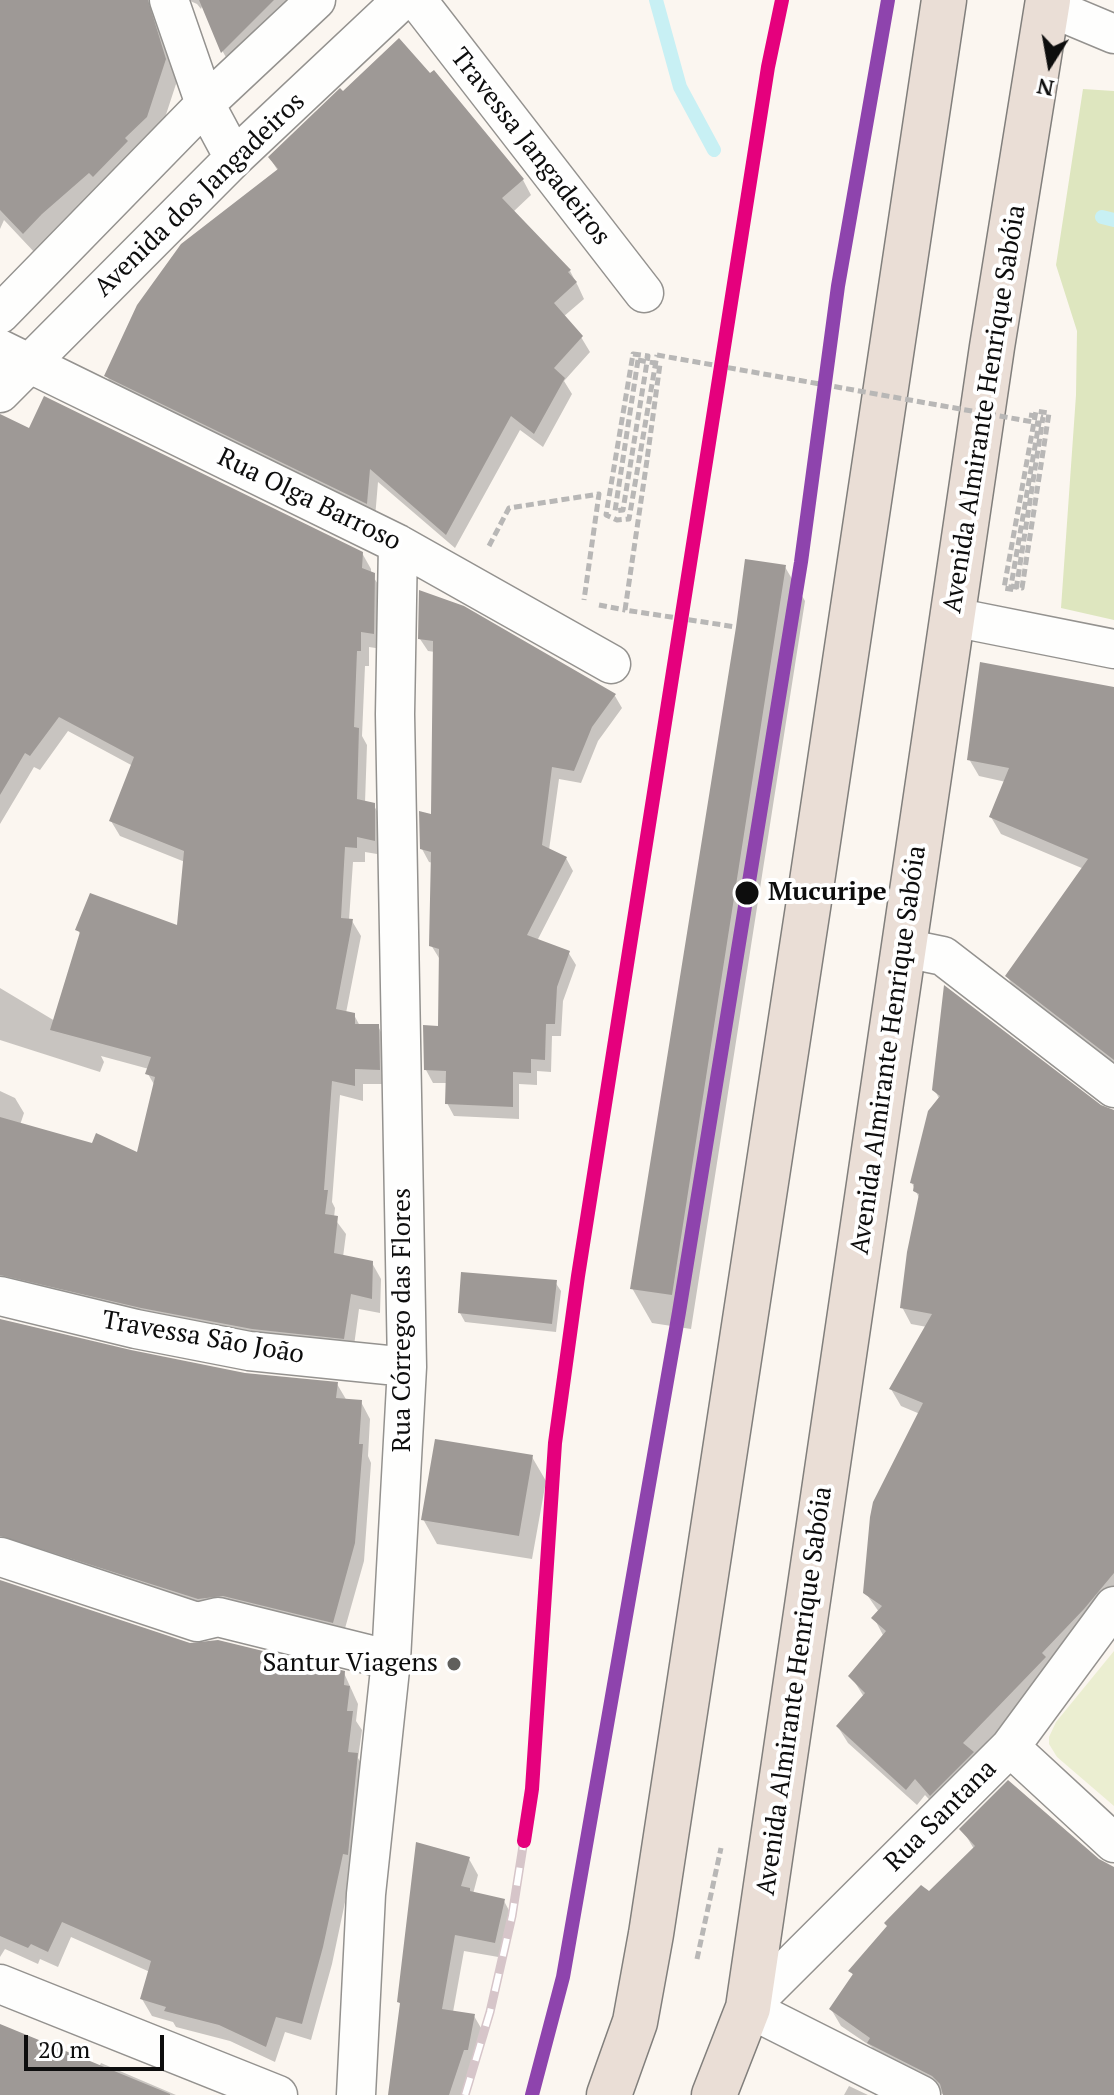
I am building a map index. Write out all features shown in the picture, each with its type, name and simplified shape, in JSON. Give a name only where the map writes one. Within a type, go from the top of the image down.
[{"type":"highway","points":[[609,2095],[635,2022],[651,1934],[944,0]]},
{"type":"highway","name":"Avenida Almirante Henrique Sabóia","points":[[714,2095],[748,2008],[992,347],[1048,3]]},
{"type":"street","points":[[169,0],[205,104],[234,158]]},
{"type":"street","points":[[0,314],[205,104],[316,0]]},
{"type":"street","name":"Avenida dos Jangadeiros","points":[[0,393],[15,356],[234,158],[402,0]]},
{"type":"street","name":"Travessa Jangadeiros","points":[[417,0],[644,293]]},
{"type":"street","points":[[1048,3],[1114,34]]},
{"type":"street","name":"Rua Olga Barroso","points":[[15,356],[398,544],[611,664]]},
{"type":"street","name":"Rua Córrego das Flores","points":[[356,2095],[366,1894],[391,1660],[407,1367],[395,714],[398,544]]},
{"type":"street","points":[[953,617],[1114,649]]},
{"type":"street","points":[[904,948],[943,956],[1114,1088]]},
{"type":"street","name":"Travessa São João","points":[[0,1296],[136,1329],[249,1351],[407,1367]]},
{"type":"street","points":[[1,1557],[197,1622],[218,1617],[391,1660]]},
{"type":"street","name":"Rua Santana","points":[[748,2008],[1010,1747],[1114,1606]]},
{"type":"street","points":[[1010,1747],[1114,1843]]},
{"type":"street","points":[[0,1984],[278,2095]]},
{"type":"street","points":[[748,2008],[921,2095]]},
{"type":"path","points":[[625,610],[660,364],[649,362],[638,360],[615,511],[623,510],[645,371],[648,356],[633,354],[606,515],[617,520],[629,519],[654,370],[657,355],[1008,418],[1024,420],[1039,423],[1011,586],[1022,588],[1049,413],[1036,411],[1033,425],[1004,588],[1016,590],[1019,574],[1043,417]]},
{"type":"path","points":[[469,584],[509,508],[599,494],[584,603],[736,627]]},
{"type":"green space","points":[[1083,89],[1114,91],[1114,620],[1061,608],[1076,395],[1077,331],[1056,265]]},
{"type":"green space","points":[[1114,1651],[1114,1806],[1057,1757],[1049,1744],[1049,1737],[1056,1722]]},
{"type":"building","points":[[0,0],[148,0],[166,59],[147,117],[125,138],[128,141],[93,177],[89,173],[23,234],[0,210]]},
{"type":"building","points":[[199,0],[274,0],[221,53]]},
{"type":"building","points":[[399,38],[430,73],[434,70],[524,179],[502,198],[571,270],[568,272],[577,282],[554,303],[583,336],[554,368],[565,378],[534,434],[511,416],[446,535],[370,469],[367,504],[104,376],[137,305],[181,244],[278,169],[268,157],[340,88],[343,91]]},
{"type":"building","points":[[44,396],[363,552],[362,568],[375,573],[374,634],[361,632],[361,651],[357,651],[354,727],[359,728],[357,799],[375,803],[375,841],[357,837],[357,848],[345,847],[341,918],[353,919],[336,1009],[355,1013],[355,1024],[379,1024],[380,1070],[355,1069],[355,1086],[332,1081],[324,1190],[328,1190],[325,1214],[338,1216],[334,1253],[373,1261],[372,1299],[351,1294],[344,1339],[252,1329],[141,1308],[0,1275],[0,1117],[92,1143],[96,1133],[137,1152],[155,1077],[145,1074],[151,1057],[50,1030],[80,932],[75,930],[90,893],[177,925],[184,851],[109,821],[134,757],[59,717],[30,756],[25,753],[0,795],[0,414],[29,428]]},
{"type":"building","name":"Mucuripe","points":[[745,559],[786,565],[672,1295],[630,1289]]},
{"type":"building","points":[[419,590],[464,606],[616,694],[592,727],[574,771],[552,767],[542,845],[567,857],[527,935],[570,951],[557,987],[555,1024],[546,1024],[545,1060],[531,1059],[531,1073],[513,1072],[513,1107],[445,1104],[446,1071],[424,1070],[423,1025],[438,1026],[439,949],[429,946],[431,852],[420,849],[419,811],[431,814],[433,641],[418,639]]},
{"type":"building","points":[[980,662],[1114,687],[1114,1060],[1005,976],[1088,859],[989,817],[1009,768],[967,760]]},
{"type":"building","points":[[944,985],[1101,1105],[1114,1110],[1114,1573],[1042,1653],[1046,1657],[963,1743],[974,1752],[930,1796],[915,1779],[906,1790],[836,1726],[865,1693],[848,1676],[886,1631],[871,1618],[882,1606],[863,1593],[870,1517],[873,1502],[923,1403],[889,1389],[932,1314],[900,1308],[919,1194],[913,1191],[914,1184],[910,1183],[928,1111],[940,1096],[932,1090]]},
{"type":"building","points":[[461,1272],[557,1280],[552,1324],[458,1313]]},
{"type":"building","points":[[0,1319],[245,1373],[338,1382],[336,1398],[362,1400],[359,1444],[363,1444],[355,1543],[333,1623],[223,1596],[198,1599],[0,1536]]},
{"type":"building","points":[[435,1439],[533,1455],[519,1536],[421,1520]]},
{"type":"building","points":[[0,1580],[190,1643],[218,1640],[345,1671],[344,1685],[350,1686],[347,1711],[353,1711],[348,1752],[358,1753],[348,1855],[343,1854],[302,2024],[276,2017],[266,2047],[219,2025],[164,2011],[166,2007],[140,1999],[151,1961],[62,1922],[48,1952],[31,1944],[28,1948],[0,1936]]},
{"type":"building","points":[[1008,1780],[1099,1859],[1114,1867],[1114,2095],[943,2095],[940,2084],[932,2076],[867,2043],[870,2038],[829,2009],[853,1974],[848,1971],[887,1926],[884,1923],[921,1885],[929,1891],[975,1846],[959,1829]]},
{"type":"building","points":[[416,1842],[470,1857],[461,1886],[505,1899],[495,1943],[455,1935],[442,2009],[475,2014],[468,2050],[464,2050],[449,2095],[388,2095]]},
{"type":"building","points":[[0,2024],[170,2094],[170,2095],[0,2095]]},
{"type":"waterway","points":[[656,0],[680,87],[714,150]]},
{"type":"waterway","points":[[1102,217],[1114,220]]},
{"type":"railway","points":[[465,2095],[490,2012],[512,1916],[532,1789],[555,1443],[578,1276],[768,67],[782,0]]},
{"type":"transit line","points":[[524,1841],[532,1789],[555,1443],[578,1276],[768,67],[782,0]]},
{"type":"transit line","points":[[532,2095],[563,1977],[679,1312],[801,562],[838,286],[888,0]]},
{"type":"place","name":"Mucuripe","points":[[747,893]]},
{"type":"place","name":"Santur Viagens","points":[[454,1664]]}]
